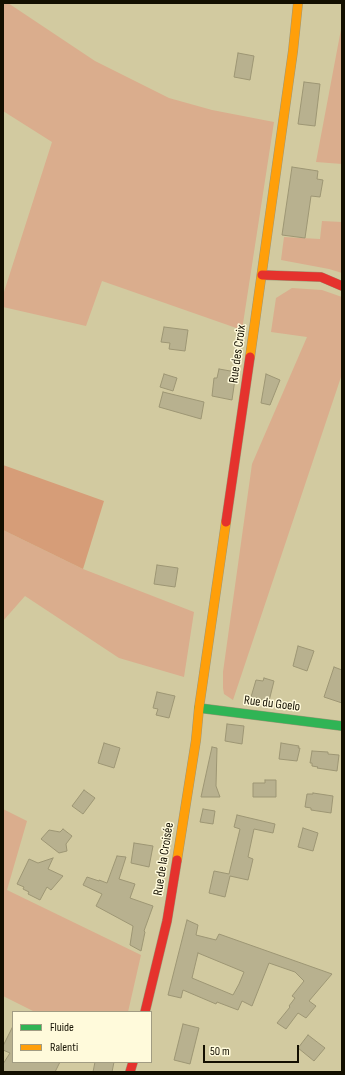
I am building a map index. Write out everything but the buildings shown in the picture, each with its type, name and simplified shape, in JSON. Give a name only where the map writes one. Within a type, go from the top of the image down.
[{"type":"main road","name":"Rue des Croix","points":[[199,708],[262,275],[293,51],[298,3]]},
{"type":"main road","points":[[262,275],[321,277],[342,286]]},
{"type":"main road","name":"Rue du Goelo","points":[[199,708],[342,726]]},
{"type":"main road","name":"Rue de la Croisée","points":[[145,1011],[167,921],[196,740],[199,708]]},
{"type":"shaded area","points":[[3,3],[8,3],[95,61],[169,98],[212,110],[274,122],[242,330],[102,281],[86,326],[3,307],[3,295],[52,142],[3,111]]},
{"type":"shaded area","points":[[342,24],[342,164],[316,162]]},
{"type":"shaded area","points":[[322,221],[342,222],[342,273],[329,269],[281,260],[284,237],[320,239]]},
{"type":"shaded area","points":[[292,288],[322,290],[342,297],[342,374],[233,700],[224,694],[223,672],[252,464],[307,337],[271,332],[276,298]]},
{"type":"shaded area","points":[[3,465],[104,501],[83,569],[3,530]]},
{"type":"shaded area","points":[[3,530],[83,569],[194,612],[184,677],[119,658],[25,596],[3,621]]},
{"type":"shaded area","points":[[3,809],[27,821],[7,890],[141,955],[128,1011],[33,1011],[3,996]]},
{"type":"traffic: fast","points":[[199,708],[342,726]]},
{"type":"traffic: slow","points":[[250,357],[293,51],[298,3]]},
{"type":"traffic: slow","points":[[177,860],[196,740],[199,708],[226,522]]},
{"type":"traffic: jam","points":[[262,275],[321,277],[342,286]]},
{"type":"traffic: jam","points":[[226,522],[250,357]]},
{"type":"traffic: jam","points":[[145,1011],[167,921],[177,860]]},
{"type":"traffic: jam","points":[[130,1072],[133,1063]]}]
